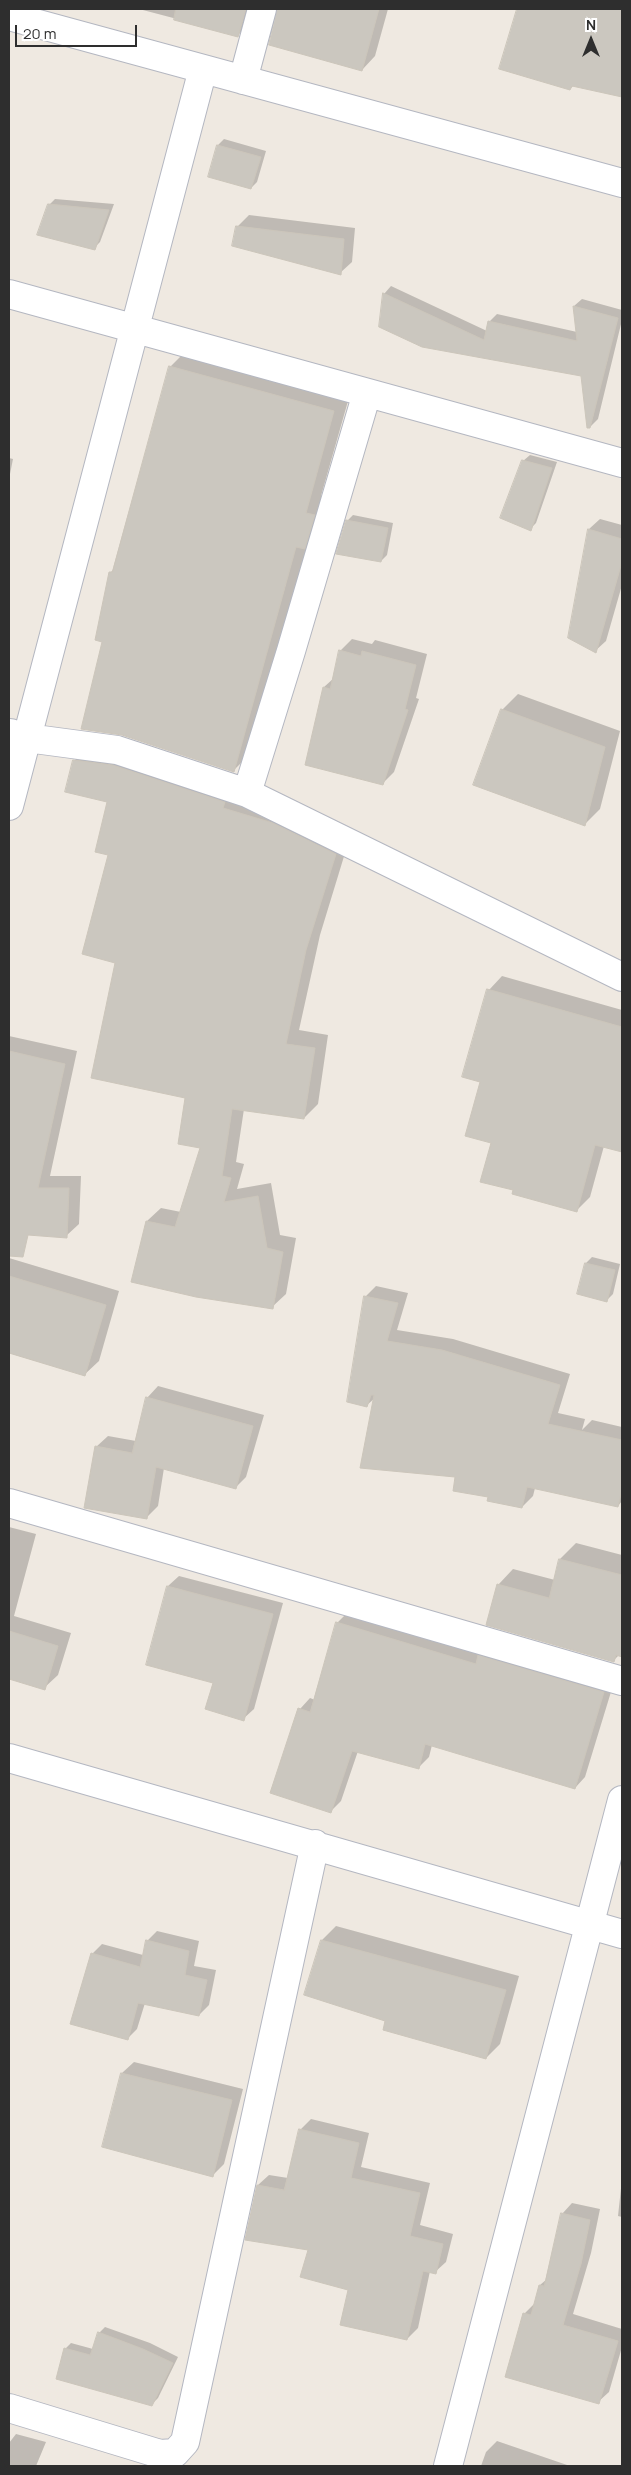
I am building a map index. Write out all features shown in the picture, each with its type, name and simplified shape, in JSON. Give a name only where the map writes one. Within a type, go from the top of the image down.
[{"type":"street","points":[[243,80],[262,9]]},
{"type":"street","points":[[17,14],[203,69],[622,183]]},
{"type":"street","points":[[9,806],[18,736],[135,330],[203,69]]},
{"type":"street","points":[[9,294],[622,463]]},
{"type":"street","points":[[247,793],[367,393]]},
{"type":"street","points":[[18,736],[117,750],[247,793],[622,977]]},
{"type":"street","points":[[9,1503],[622,1681]]},
{"type":"street","points":[[9,1758],[315,1844],[622,1934]]},
{"type":"street","points":[[448,2466],[622,1800]]},
{"type":"street","points":[[9,2408],[160,2454],[176,2452],[184,2442],[315,1844]]},
{"type":"building","points":[[176,9],[246,9],[238,37],[174,20]]},
{"type":"building","points":[[277,9],[379,9],[362,71],[269,45]]},
{"type":"building","points":[[517,9],[622,9],[622,97],[572,86],[570,90],[499,69]]},
{"type":"building","points":[[217,145],[261,157],[251,189],[208,177]]},
{"type":"building","points":[[48,204],[109,210],[95,250],[37,235]]},
{"type":"building","points":[[236,226],[344,239],[341,275],[232,246]]},
{"type":"building","points":[[383,293],[484,340],[488,321],[577,341],[573,306],[618,318],[590,428],[587,428],[581,376],[422,347],[379,327]]},
{"type":"building","points":[[169,366],[334,411],[306,513],[315,515],[305,549],[296,547],[234,772],[122,735],[81,729],[102,642],[95,640],[109,572],[112,572]]},
{"type":"building","points":[[522,460],[552,468],[531,531],[500,518]]},
{"type":"building","points":[[346,520],[388,528],[381,562],[336,554]]},
{"type":"building","points":[[588,529],[622,539],[622,562],[596,653],[568,638]]},
{"type":"building","points":[[339,650],[361,656],[362,651],[416,665],[405,709],[408,710],[383,785],[305,765],[323,687],[330,689]]},
{"type":"building","points":[[501,709],[605,747],[585,826],[473,785]]},
{"type":"building","points":[[73,760],[113,765],[225,802],[223,808],[273,823],[336,854],[306,950],[286,1044],[315,1048],[304,1119],[232,1109],[222,1176],[231,1178],[224,1202],[258,1196],[267,1248],[283,1252],[273,1309],[196,1297],[131,1282],[146,1221],[175,1227],[200,1148],[178,1144],[185,1098],[91,1078],[115,963],[82,954],[108,855],[95,852],[107,802],[65,792]]},
{"type":"building","points":[[487,989],[622,1027],[622,1152],[595,1145],[577,1212],[512,1194],[513,1190],[480,1182],[491,1143],[465,1136],[480,1082],[462,1077]]},
{"type":"building","points":[[9,1051],[65,1064],[38,1188],[69,1188],[67,1238],[28,1235],[23,1257],[9,1256]]},
{"type":"building","points":[[585,1263],[615,1270],[607,1302],[577,1294]]},
{"type":"building","points":[[9,1276],[106,1305],[85,1376],[9,1353]]},
{"type":"building","points":[[364,1296],[398,1303],[387,1341],[442,1350],[560,1385],[548,1424],[622,1440],[622,1490],[618,1507],[527,1487],[522,1508],[487,1501],[488,1497],[453,1491],[455,1477],[360,1468],[374,1395],[371,1395],[367,1407],[347,1402]]},
{"type":"building","points":[[146,1397],[253,1426],[236,1489],[156,1467],[147,1519],[84,1508],[95,1446],[132,1453]]},
{"type":"building","points":[[559,1559],[622,1575],[622,1657],[616,1655],[614,1662],[486,1625],[497,1584],[549,1598]]},
{"type":"building","points":[[167,1586],[273,1614],[244,1721],[205,1709],[213,1683],[146,1665]]},
{"type":"building","points":[[336,1622],[476,1664],[478,1655],[604,1692],[575,1789],[425,1744],[419,1769],[352,1751],[331,1813],[270,1793],[298,1708],[310,1712]]},
{"type":"building","points":[[9,1631],[58,1646],[45,1690],[9,1679]]},
{"type":"building","points":[[146,1940],[189,1951],[185,1975],[207,1980],[199,2016],[138,2003],[128,2040],[70,2024],[91,1953],[140,1967]]},
{"type":"building","points":[[321,1940],[506,1990],[486,2059],[383,2030],[385,2021],[304,1995]]},
{"type":"building","points":[[121,2073],[232,2100],[213,2177],[102,2147]]},
{"type":"building","points":[[299,2129],[359,2143],[351,2178],[420,2193],[410,2236],[443,2244],[436,2274],[423,2271],[407,2340],[340,2325],[348,2290],[300,2277],[308,2250],[245,2240],[257,2185],[284,2190]]},
{"type":"building","points":[[561,2213],[590,2220],[581,2264],[563,2325],[618,2341],[599,2404],[505,2377],[523,2313],[531,2315],[539,2285],[544,2286]]},
{"type":"building","points":[[98,2332],[173,2363],[152,2406],[56,2379],[64,2348],[90,2355]]}]
